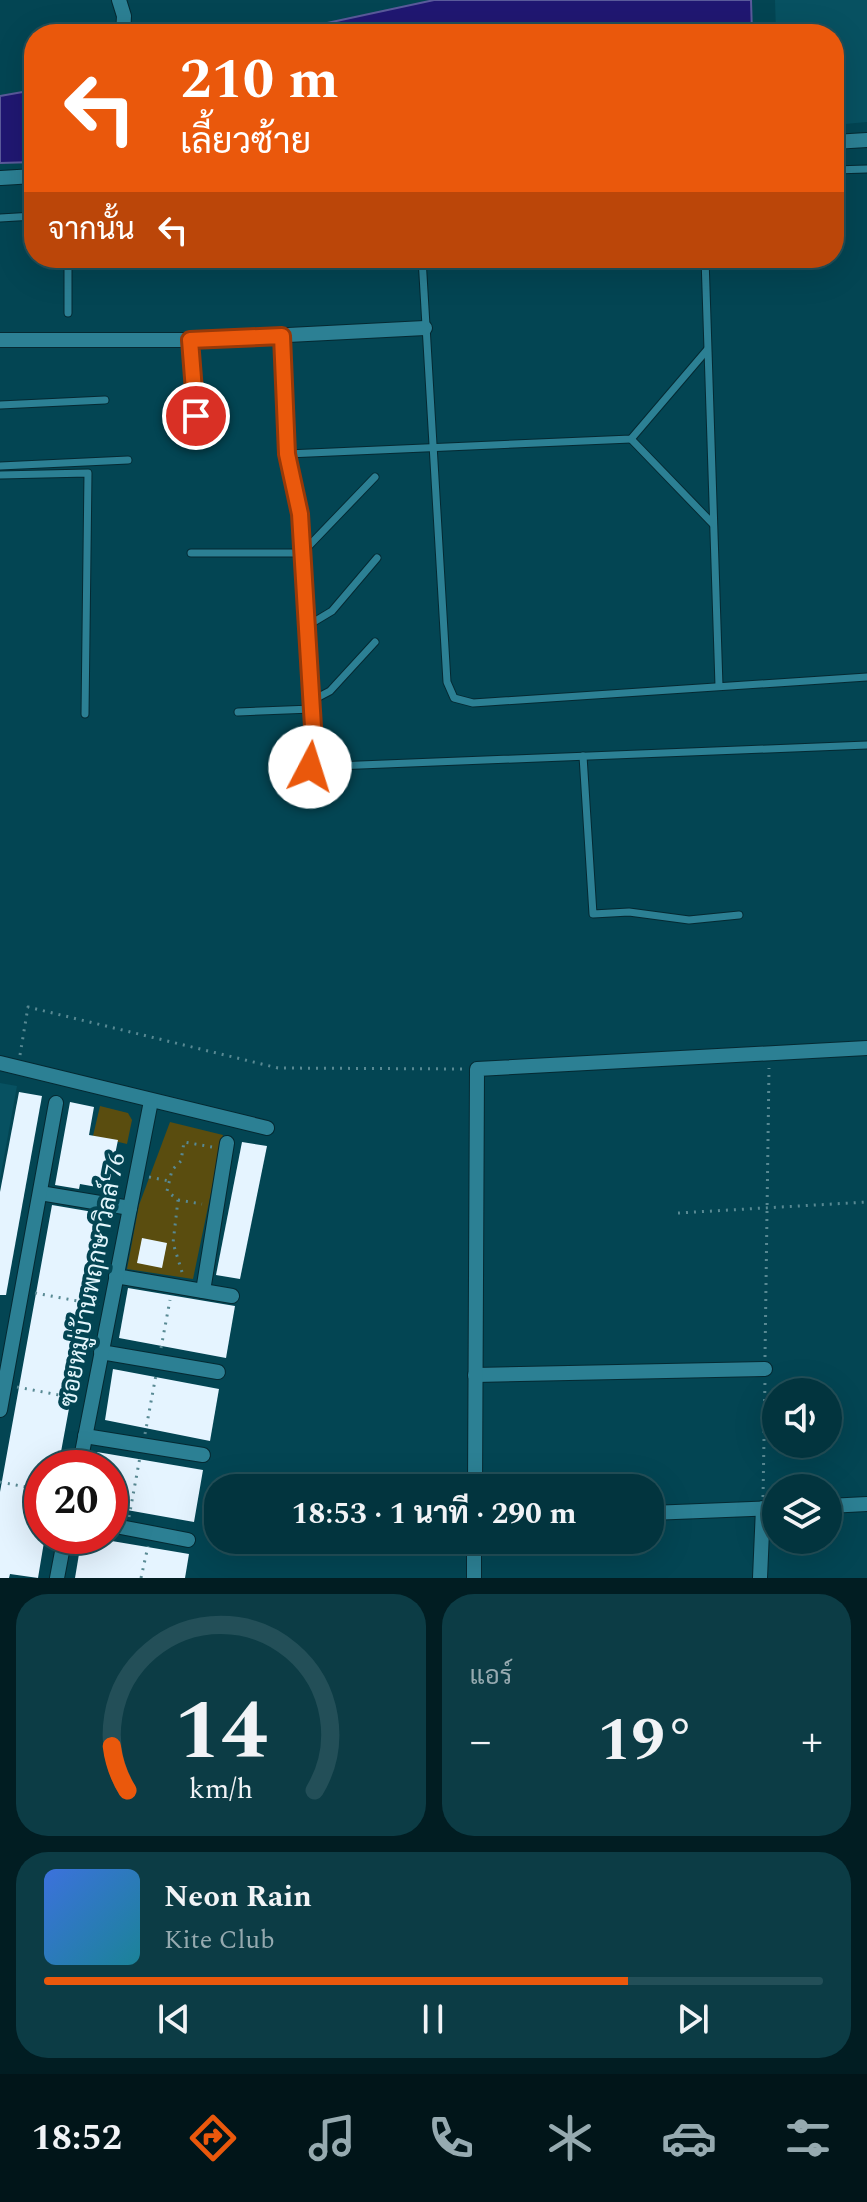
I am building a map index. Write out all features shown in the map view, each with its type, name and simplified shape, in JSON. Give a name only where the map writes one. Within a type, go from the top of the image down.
[{"type":"street","points":[[119,0],[124,24]]},
{"type":"street","points":[[844,141],[867,140]]},
{"type":"street","points":[[1,178],[24,177]]},
{"type":"street","points":[[0,340],[190,340],[425,328]]},
{"type":"street","points":[[475,1474],[477,1069],[769,1056],[867,1048]]},
{"type":"street","points":[[0,1063],[267,1128]]},
{"type":"street","name":"ซอยหมู่บ้านพฤกษาวิลล์ 76","points":[[82,1450],[151,1101]]},
{"type":"street","points":[[0,1410],[56,1103]]},
{"type":"street","points":[[203,1291],[226,1147]]},
{"type":"street","points":[[40,1193],[130,1208]]},
{"type":"street","points":[[116,1276],[232,1296]]},
{"type":"street","points":[[101,1352],[218,1372]]},
{"type":"street","points":[[475,1375],[765,1369]]},
{"type":"street","points":[[85,1436],[203,1455]]},
{"type":"street","points":[[842,1505],[867,1504]]},
{"type":"street","points":[[664,1512],[762,1508]]},
{"type":"street","points":[[128,1528],[188,1540]]},
{"type":"street","points":[[57,1578],[62,1554]]},
{"type":"street","points":[[474,1554],[474,1578]]},
{"type":"street","points":[[760,1578],[763,1554]]},
{"type":"lane","points":[[844,170],[867,169]]},
{"type":"lane","points":[[0,218],[24,217]]},
{"type":"lane","points":[[68,268],[68,313]]},
{"type":"lane","points":[[422,268],[447,682],[454,698],[473,703],[867,677]]},
{"type":"lane","points":[[705,268],[719,686]]},
{"type":"lane","points":[[282,336],[287,454],[300,514],[312,705],[310,767],[867,745]]},
{"type":"lane","points":[[190,340],[198,441]]},
{"type":"lane","points":[[287,454],[631,439],[707,350]]},
{"type":"lane","points":[[0,405],[105,400]]},
{"type":"lane","points":[[631,439],[713,525]]},
{"type":"lane","points":[[0,466],[128,460]]},
{"type":"lane","points":[[0,475],[88,473],[85,714]]},
{"type":"lane","points":[[191,553],[302,553],[375,477]]},
{"type":"lane","points":[[307,626],[332,611],[377,558]]},
{"type":"lane","points":[[238,712],[312,705],[330,691],[375,642]]},
{"type":"lane","points":[[583,756],[593,914],[629,912],[689,920],[739,915]]},
{"type":"path","points":[[16,1066],[28,1007],[278,1068],[477,1069]]},
{"type":"path","points":[[768,1474],[765,1369],[769,1056]]},
{"type":"path","points":[[217,1207],[178,1200],[167,1191],[172,1170],[181,1161],[184,1142],[226,1147]]},
{"type":"path","points":[[136,1175],[169,1181]]},
{"type":"path","points":[[128,1522],[158,1362],[179,1287],[173,1243],[178,1200]]},
{"type":"path","points":[[678,1213],[867,1202]]},
{"type":"path","points":[[22,1291],[110,1307]]},
{"type":"path","points":[[5,1385],[92,1401]]},
{"type":"path","points":[[0,1482],[24,1487]]},
{"type":"path","points":[[141,1578],[150,1533]]},
{"type":"shaded area","points":[[434,0],[751,0],[752,24],[322,24]]},
{"type":"shaded area","points":[[775,0],[867,0],[867,122],[844,124],[844,24],[776,24]]},
{"type":"shaded area","points":[[24,92],[24,162],[0,163],[0,96]]},
{"type":"shaded area","points":[[0,1083],[17,1086],[0,1179]]},
{"type":"shaded area","points":[[100,1106],[128,1113],[132,1120],[127,1144],[93,1136]]},
{"type":"shaded area","points":[[170,1122],[223,1135],[193,1279],[127,1269],[139,1205]]},
{"type":"building","points":[[19,1092],[42,1096],[6,1295],[0,1295],[0,1192]]},
{"type":"building","points":[[70,1102],[94,1107],[89,1135],[118,1140],[108,1189],[80,1184],[79,1189],[55,1185]]},
{"type":"building","points":[[242,1142],[267,1146],[240,1279],[216,1275]]},
{"type":"building","points":[[52,1205],[105,1214],[61,1450],[24,1450],[24,1554],[42,1554],[38,1578],[10,1574],[9,1578],[0,1578],[0,1492]]},
{"type":"building","points":[[142,1238],[167,1243],[162,1268],[137,1263]]},
{"type":"building","points":[[128,1288],[235,1306],[226,1358],[119,1338]]},
{"type":"building","points":[[113,1369],[219,1389],[210,1441],[105,1420]]},
{"type":"building","points":[[128,1457],[203,1470],[194,1522],[128,1510]]},
{"type":"building","points":[[128,1544],[189,1554],[185,1578],[75,1578],[79,1554],[128,1554]]},
{"type":"route","points":[[196,416],[190,340],[282,336],[287,454],[300,514],[313,727],[310,767]]}]
